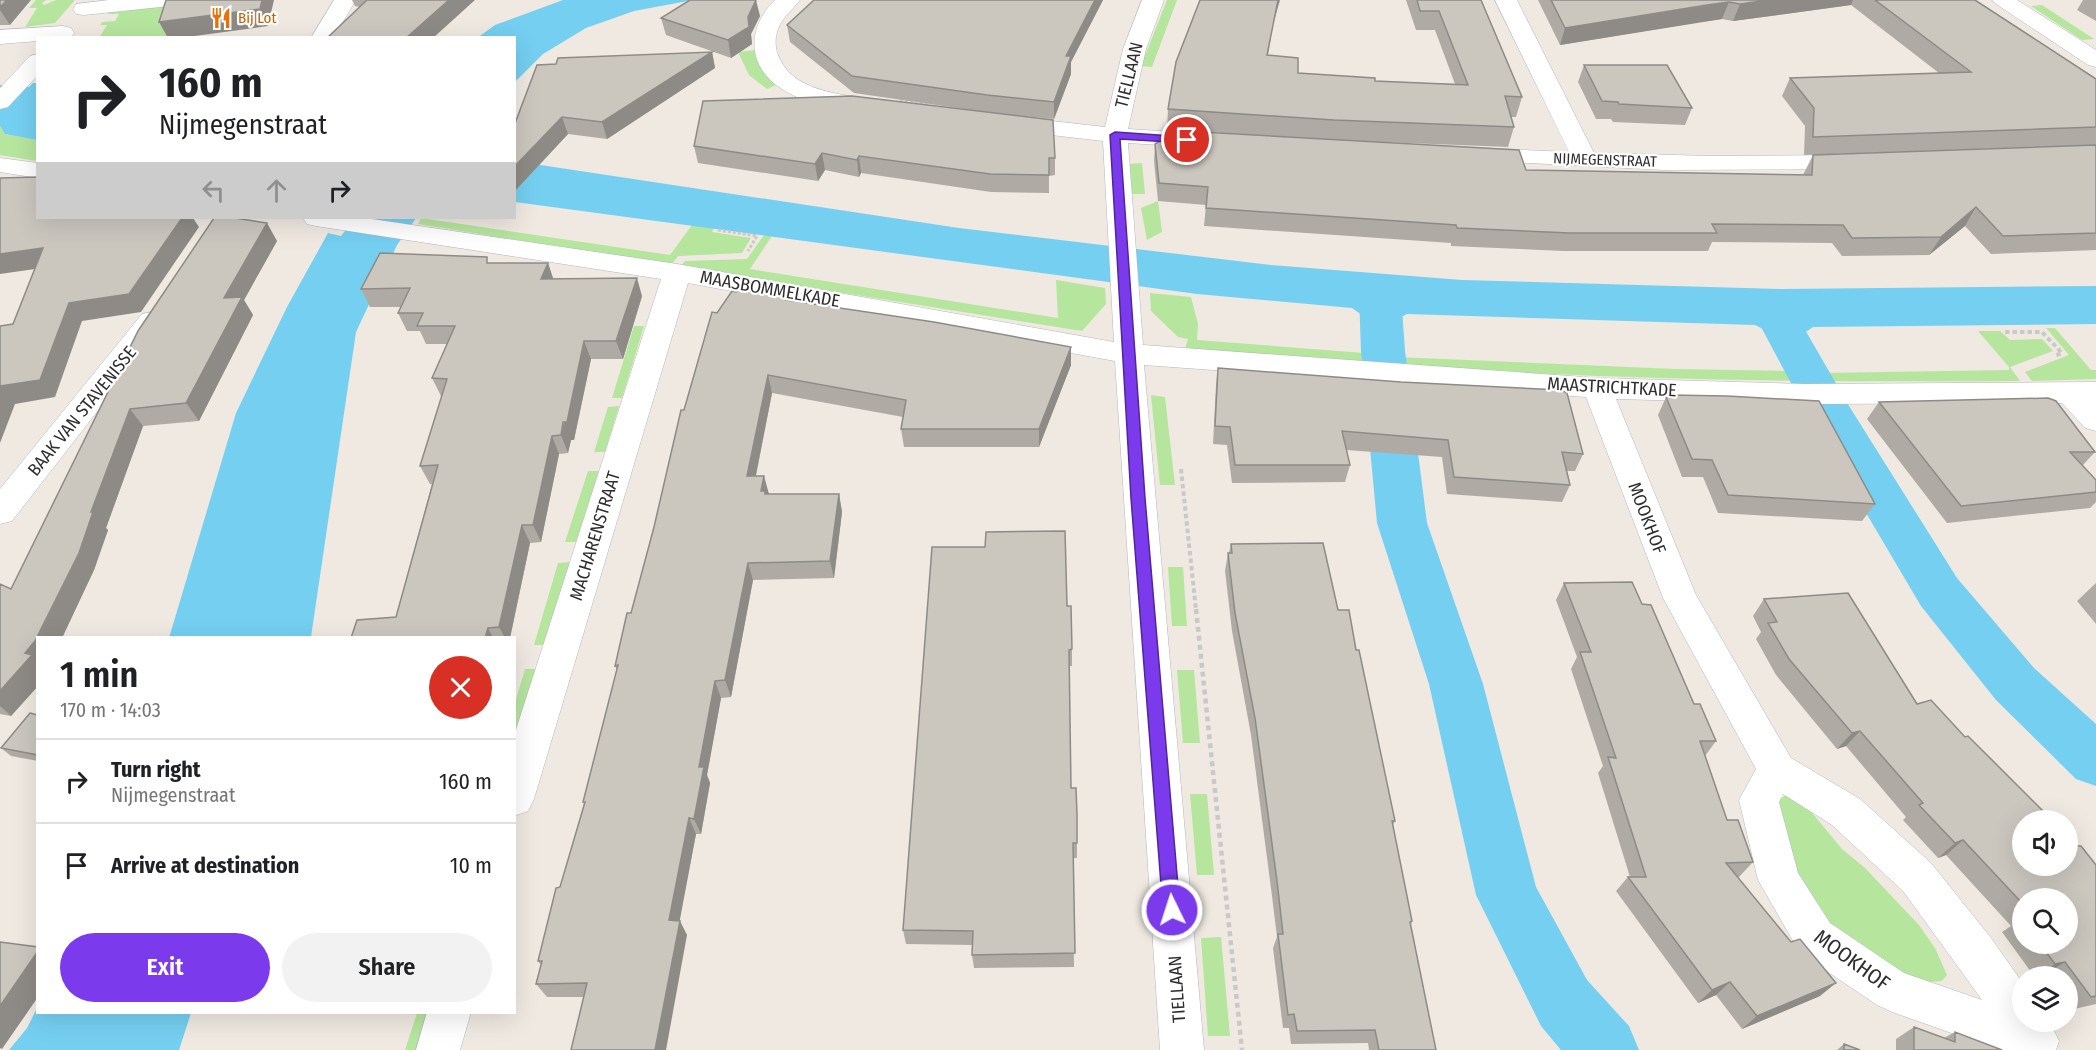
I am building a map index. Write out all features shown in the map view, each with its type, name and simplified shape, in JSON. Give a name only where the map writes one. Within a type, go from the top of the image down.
[{"type":"street","points":[[0,37],[61,35],[87,4],[170,0]]},
{"type":"street","points":[[323,36],[345,0]]},
{"type":"street","points":[[789,0],[776,11],[764,35],[766,58],[777,76],[792,86],[824,97],[891,104]]},
{"type":"street","name":"TIELLAAN","points":[[1153,0],[1143,23],[1127,76],[1115,135],[1138,498],[1156,701],[1182,1050]]},
{"type":"street","points":[[1506,0],[1585,160]]},
{"type":"street","points":[[2003,0],[2096,60]]},
{"type":"street","points":[[0,102],[36,63]]},
{"type":"street","points":[[989,121],[1115,135],[1234,143]]},
{"type":"street","name":"NIJMEGENSTRAAT","points":[[1459,154],[1585,160],[1800,164],[1870,162]]},
{"type":"street","points":[[0,165],[36,171]]},
{"type":"street","name":"MAASBOMMELKADE","points":[[329,219],[677,273],[1129,354]]},
{"type":"street","name":"MACHARENSTRAAT","points":[[516,793],[677,273]]},
{"type":"street","name":"BAAK VAN STAVENISSE","points":[[0,512],[144,334],[170,295]]},
{"type":"street","name":"MAASTRICHTKADE","points":[[1129,354],[1597,388],[1805,394],[2083,393]]},
{"type":"street","name":"MOOKHOF","points":[[1597,388],[1680,598],[1777,770],[1845,812],[1917,877],[1976,953],[2012,1005]]},
{"type":"street","points":[[2083,393],[2096,420]]},
{"type":"street","name":"MOOKHOF","points":[[1777,770],[1759,800],[1779,880],[1815,938],[1892,990],[2037,1041],[2031,1032]]},
{"type":"street","points":[[438,1050],[448,1014]]},
{"type":"path","points":[[891,104],[932,104]]},
{"type":"path","points":[[2005,332],[2042,332],[2062,353],[2017,371],[2037,393]]},
{"type":"path","points":[[1180,463],[1242,1050]]},
{"type":"green space","points":[[36,0],[46,0],[42,3],[44,5],[56,0],[75,0],[55,23],[25,27],[37,8],[29,8]]},
{"type":"green space","points":[[209,0],[170,36],[100,36],[107,25],[100,25],[102,22],[115,21],[119,14],[107,14]]},
{"type":"green space","points":[[1167,0],[1177,0],[1152,67],[1141,66]]},
{"type":"green space","points":[[2042,5],[2094,39],[2082,40],[2031,6]]},
{"type":"green space","points":[[756,50],[779,84],[767,89],[749,75],[738,52]]},
{"type":"green space","points":[[0,126],[5,134],[36,140],[36,161],[0,155]]},
{"type":"green space","points":[[1142,163],[1145,194],[1132,194],[1129,164]]},
{"type":"green space","points":[[1158,201],[1162,232],[1147,240],[1141,208]]},
{"type":"green space","points":[[420,219],[428,219],[670,255],[692,225],[714,228],[712,232],[751,238],[742,253],[678,256],[671,265],[418,224]]},
{"type":"green space","points":[[764,235],[772,236],[750,269],[1058,318],[1056,280],[1105,288],[1106,304],[1082,331],[680,267],[685,261],[747,259]]},
{"type":"green space","points":[[1150,293],[1191,297],[1198,324],[1197,340],[1364,353],[1365,349],[1395,352],[1396,357],[1675,369],[1788,371],[1786,368],[1817,368],[1820,373],[2009,370],[2009,367],[1978,331],[2000,331],[2010,340],[2042,339],[2053,351],[2010,367],[2020,381],[1714,379],[1591,376],[1444,368],[1185,349],[1188,339],[1178,337],[1151,311]]},
{"type":"green space","points":[[634,326],[644,326],[622,398],[612,398]]},
{"type":"green space","points":[[2046,328],[2055,328],[2091,370],[2096,370],[2096,379],[2032,381],[2025,372],[2069,355]]},
{"type":"green space","points":[[1151,395],[1165,397],[1175,485],[1160,485]]},
{"type":"green space","points":[[619,406],[605,452],[594,452],[608,407]]},
{"type":"green space","points":[[588,471],[599,471],[576,542],[565,542]]},
{"type":"green space","points":[[571,562],[546,645],[534,645],[558,563]]},
{"type":"green space","points":[[1168,567],[1183,567],[1187,626],[1172,626]]},
{"type":"green space","points":[[525,669],[537,669],[516,742],[516,700]]},
{"type":"green space","points":[[1177,670],[1194,670],[1200,743],[1183,743]]},
{"type":"green space","points":[[1190,794],[1207,794],[1214,875],[1197,875]]},
{"type":"green space","points":[[1785,796],[1792,796],[1808,808],[1842,849],[1865,868],[1919,925],[1935,948],[1947,975],[1942,981],[1930,982],[1903,975],[1837,935],[1801,895],[1776,801]]},
{"type":"green space","points":[[1221,937],[1230,1036],[1208,1036],[1201,938]]},
{"type":"green space","points":[[417,1014],[433,1014],[421,1050],[405,1050]]},
{"type":"water","points":[[563,0],[693,0],[634,11],[586,28],[543,54],[516,81],[516,36],[480,36],[495,25]]},
{"type":"water","points":[[36,83],[36,140],[5,134],[0,126],[0,85],[29,87]]},
{"type":"water","points":[[516,161],[959,228],[1271,265],[1462,280],[1782,289],[2096,286],[2096,324],[1813,327],[1791,337],[1771,333],[1755,325],[1407,314],[1392,320],[1378,321],[1352,308],[1197,294],[516,202]]},
{"type":"water","points":[[354,219],[415,219],[397,245],[356,332],[311,636],[170,636],[236,413],[287,307],[328,233],[341,236]]},
{"type":"water","points":[[36,1010],[36,1014],[191,1014],[179,1050],[9,1050],[27,1028]]},
{"type":"building","points":[[0,0],[7,0],[0,7]]},
{"type":"building","points":[[166,0],[262,0],[260,9],[159,22]]},
{"type":"building","points":[[367,0],[449,0],[408,36],[329,36]]},
{"type":"building","points":[[690,0],[756,0],[748,17],[749,27],[728,40],[661,18]]},
{"type":"building","points":[[814,0],[1095,0],[1066,56],[1071,56],[1054,102],[852,76],[787,25]]},
{"type":"building","points":[[1200,0],[1278,0],[1267,55],[1298,58],[1298,73],[1375,78],[1375,81],[1468,85],[1439,11],[1420,11],[1417,0],[1481,0],[1522,97],[1505,96],[1514,127],[1334,120],[1168,109],[1176,62]]},
{"type":"building","points":[[1551,0],[1769,0],[1707,5],[1565,28]]},
{"type":"building","points":[[1875,0],[1975,0],[2096,79],[2096,127],[1813,137],[1814,108],[1790,78],[1971,72]]},
{"type":"building","points":[[712,52],[602,122],[562,117],[516,165],[516,121],[537,65],[556,64],[558,58]]},
{"type":"building","points":[[1584,65],[1667,65],[1692,108],[1602,101]]},
{"type":"building","points":[[852,96],[1053,120],[1055,158],[1049,158],[1049,175],[990,174],[859,156],[857,160],[822,153],[815,164],[694,146],[703,101]]},
{"type":"building","points":[[1165,130],[1519,150],[1526,170],[1812,175],[1813,155],[2096,145],[2096,233],[2003,236],[1976,207],[1941,237],[1852,238],[1843,225],[1712,224],[1717,233],[1570,233],[1457,228],[1456,225],[1206,208],[1208,187],[1159,183],[1155,144],[1163,139]]},
{"type":"building","points":[[36,177],[36,219],[181,219],[129,294],[69,303],[40,380],[0,386],[0,326],[13,324],[43,248],[0,254],[0,178]]},
{"type":"building","points":[[213,219],[241,219],[267,223],[224,298],[242,297],[186,403],[130,409],[91,512],[93,512],[79,553],[35,641],[25,653],[32,655],[0,691],[0,584],[11,589],[138,331]]},
{"type":"building","points":[[380,253],[487,257],[487,263],[548,263],[541,279],[637,278],[616,341],[584,341],[567,422],[563,422],[561,435],[552,436],[533,525],[522,525],[499,627],[488,628],[486,636],[352,636],[357,620],[396,617],[438,465],[420,466],[447,379],[432,378],[455,326],[417,326],[423,313],[398,313],[410,288],[361,289]]},
{"type":"building","points":[[738,289],[787,298],[786,300],[934,322],[1071,347],[1039,429],[901,429],[906,400],[768,375],[747,476],[764,476],[761,491],[765,491],[765,494],[839,494],[830,561],[748,563],[725,680],[715,681],[699,767],[704,767],[694,819],[689,818],[669,920],[680,921],[655,1050],[571,1050],[587,983],[536,984],[542,961],[538,961],[556,888],[560,887],[585,802],[583,802],[618,665],[615,666],[627,613],[631,613],[654,527],[681,410],[684,410],[712,312],[717,313],[732,291],[736,292]]},
{"type":"building","points":[[1218,368],[1401,382],[1561,390],[1567,393],[1583,454],[1562,452],[1570,485],[1454,477],[1448,440],[1342,431],[1350,465],[1235,465],[1230,427],[1215,426]]},
{"type":"building","points":[[1670,395],[1819,401],[1875,504],[1728,495],[1712,460],[1692,459],[1666,397],[1671,398]]},
{"type":"building","points":[[2048,398],[2056,401],[2095,452],[2070,452],[2096,480],[2096,492],[1961,506],[1879,402]]},
{"type":"building","points":[[1065,531],[1067,606],[1071,606],[1072,649],[1069,650],[1071,788],[1076,788],[1077,815],[1077,843],[1073,843],[1075,953],[972,955],[973,931],[903,930],[932,547],[985,547],[986,532]]},
{"type":"building","points":[[1323,543],[1338,610],[1349,610],[1356,650],[1359,650],[1395,821],[1392,821],[1412,921],[1410,922],[1436,1050],[1379,1050],[1375,1030],[1297,1031],[1294,1014],[1288,1015],[1278,934],[1283,934],[1277,881],[1255,718],[1235,613],[1228,553],[1232,553],[1231,544]]},
{"type":"building","points":[[1632,582],[1642,604],[1651,605],[1694,704],[1700,704],[1716,741],[1700,741],[1727,820],[1738,820],[1753,862],[1726,863],[1791,942],[1800,939],[1836,983],[1757,1016],[1730,982],[1712,990],[1628,877],[1646,877],[1608,757],[1616,758],[1580,652],[1591,652],[1564,583]]},
{"type":"building","points":[[1848,593],[1917,704],[1931,700],[1965,737],[1968,736],[2042,810],[2012,810],[2012,876],[2078,876],[2078,846],[2081,846],[2096,865],[2096,996],[2091,997],[2078,980],[2078,966],[2068,966],[2065,962],[2055,964],[2048,954],[2078,954],[2078,888],[2012,888],[2012,892],[1963,840],[1955,843],[1919,805],[1923,803],[1860,731],[1852,733],[1789,659],[1768,623],[1777,622],[1764,599]]},
{"type":"building","points":[[30,713],[36,714],[36,755],[1,748]]},
{"type":"building","points":[[0,942],[36,947],[36,954],[0,1006]]},
{"type":"building","points":[[1914,1027],[1955,1042],[1955,1032],[2002,1050],[1914,1050]]},
{"type":"building","points":[[1844,1044],[1860,1050],[1844,1050]]},
{"type":"waterway","points":[[1380,294],[1383,351],[1402,523],[1456,684],[1507,895],[1564,1003],[1605,1050]]},
{"type":"waterway","points":[[1774,312],[1830,413],[1939,592],[2015,684],[2096,761]]},
{"type":"place","name":"Bij Lot","points":[[221,18]]},
{"type":"route","points":[[1172,910],[1138,498],[1115,135],[1187,140]]}]
